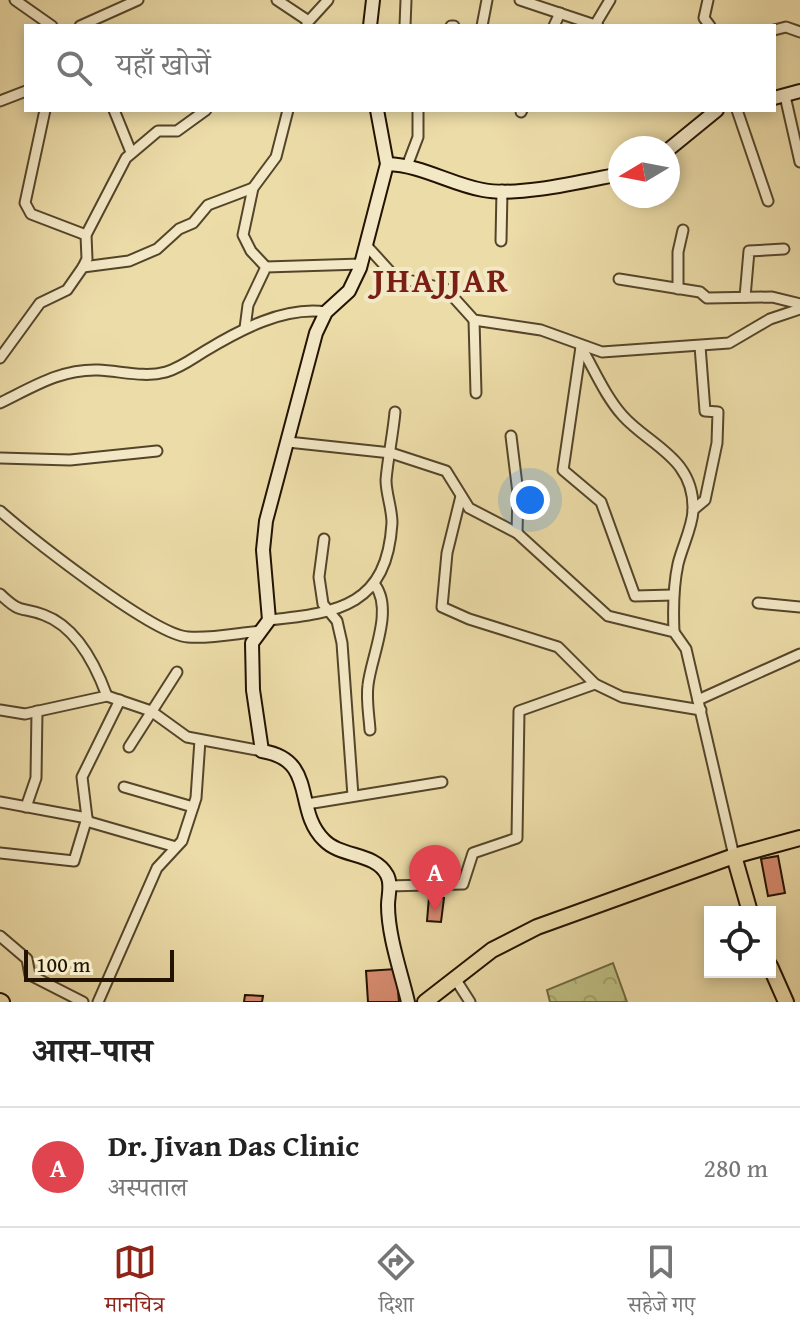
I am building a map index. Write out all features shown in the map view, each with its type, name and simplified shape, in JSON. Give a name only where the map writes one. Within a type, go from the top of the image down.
[{"type":"main road","points":[[425,1002],[492,950],[537,927],[734,856],[800,838]]},
{"type":"main road","points":[[734,856],[748,906]]},
{"type":"main road","points":[[775,978],[786,1002]]},
{"type":"street","points":[[15,0],[49,24]]},
{"type":"street","points":[[84,24],[138,0]]},
{"type":"street","points":[[277,0],[307,23],[328,0]]},
{"type":"street","points":[[370,24],[373,0]]},
{"type":"street","points":[[405,24],[406,0]]},
{"type":"street","points":[[482,24],[487,0]]},
{"type":"street","points":[[521,0],[591,24]]},
{"type":"street","points":[[598,24],[610,0]]},
{"type":"street","points":[[708,0],[704,18],[708,24]]},
{"type":"street","points":[[555,24],[560,13]]},
{"type":"street","points":[[776,30],[786,27],[800,32]]},
{"type":"street","points":[[800,91],[779,97],[800,162]]},
{"type":"street","points":[[0,101],[24,92]]},
{"type":"street","points":[[44,112],[27,180],[25,203],[31,214],[86,235]]},
{"type":"street","points":[[115,112],[131,152]]},
{"type":"street","points":[[0,358],[40,303],[67,290],[83,267],[87,259],[86,235],[131,152],[158,131],[177,131],[203,112]]},
{"type":"street","points":[[287,112],[276,157],[253,188],[243,235],[251,251],[266,267],[361,264]]},
{"type":"street","points":[[262,751],[253,690],[252,643],[265,626],[263,550],[266,521],[316,333],[326,312],[349,291],[361,264],[387,164],[377,112]]},
{"type":"street","points":[[407,166],[418,137],[418,112]]},
{"type":"street","points":[[680,140],[715,112]]},
{"type":"street","points":[[738,112],[768,201]]},
{"type":"street","points":[[387,164],[407,166],[475,188],[502,190],[545,187],[608,176]]},
{"type":"street","points":[[83,267],[129,261],[157,249],[179,229],[193,223],[208,205],[253,188]]},
{"type":"street","points":[[501,241],[502,190]]},
{"type":"street","points":[[678,289],[678,252],[683,230]]},
{"type":"street","points":[[366,245],[395,277],[446,289],[474,320],[541,330],[581,347],[602,352],[729,343],[770,319],[800,307]]},
{"type":"street","points":[[745,297],[749,251],[784,249]]},
{"type":"street","points":[[245,328],[248,305],[266,267]]},
{"type":"street","points":[[619,279],[700,292],[707,298],[772,297],[800,307]]},
{"type":"street","points":[[0,403],[40,380],[66,373],[96,370],[164,372],[245,328],[288,315],[326,312]]},
{"type":"street","points":[[474,320],[476,393]]},
{"type":"street","points":[[693,510],[705,500],[718,430],[718,412],[705,411],[700,346]]},
{"type":"street","points":[[581,347],[621,413],[642,435],[665,447],[681,469],[693,510],[673,595],[674,632],[686,649],[734,856]]},
{"type":"street","points":[[581,347],[563,470],[601,502],[635,596],[673,595]]},
{"type":"street","points":[[0,511],[34,541],[102,590],[185,637],[265,626],[331,611],[358,601],[375,585],[389,546],[392,519],[386,482],[395,412]]},
{"type":"street","points":[[511,436],[518,493],[517,533]]},
{"type":"street","points":[[288,442],[391,453],[446,471],[469,508],[517,533],[608,616],[674,632]]},
{"type":"street","points":[[0,458],[70,460],[157,451]]},
{"type":"street","points":[[461,496],[447,553],[442,607],[469,619],[558,647],[595,684],[622,697],[700,705],[800,654]]},
{"type":"street","points":[[324,539],[319,577],[323,604],[331,611],[342,643],[353,796]]},
{"type":"street","points":[[370,730],[367,688],[381,606],[380,592],[375,585]]},
{"type":"street","points":[[0,594],[19,611],[44,615],[70,632],[97,668],[107,696]]},
{"type":"street","points":[[758,603],[800,607]]},
{"type":"street","points":[[129,747],[177,672]]},
{"type":"street","points":[[389,886],[463,884],[473,853],[517,838],[519,711],[595,684]]},
{"type":"street","points":[[0,710],[25,714],[107,696],[151,711],[187,737],[282,754],[296,769],[307,804],[324,841],[380,865],[389,879],[388,908],[408,1002]]},
{"type":"street","points":[[0,853],[74,861],[87,820],[82,777],[120,700]]},
{"type":"street","points":[[26,807],[36,778],[37,711]]},
{"type":"street","points":[[98,1002],[157,868],[182,841],[193,807],[201,762],[200,740]]},
{"type":"street","points":[[307,804],[442,782]]},
{"type":"street","points":[[124,787],[193,807]]},
{"type":"street","points":[[0,802],[87,820],[176,847]]},
{"type":"street","points":[[0,936],[27,959],[30,975],[83,1002]]},
{"type":"street","points":[[456,980],[470,1002]]},
{"type":"green space","points":[[613,963],[627,1002],[550,1002],[547,990]]},
{"type":"building","points":[[778,856],[785,893],[768,896],[761,859]]},
{"type":"building","points":[[429,897],[444,898],[441,922],[427,921]]},
{"type":"building","points":[[396,969],[399,1002],[368,1002],[366,971]]},
{"type":"building","points":[[245,995],[263,996],[262,1002],[244,1002]]},
{"type":"place","name":"Dr. Jivan Das Clinic","points":[[435,911]]},
{"type":"district","name":"JHAJJAR","points":[[441,279]]}]
